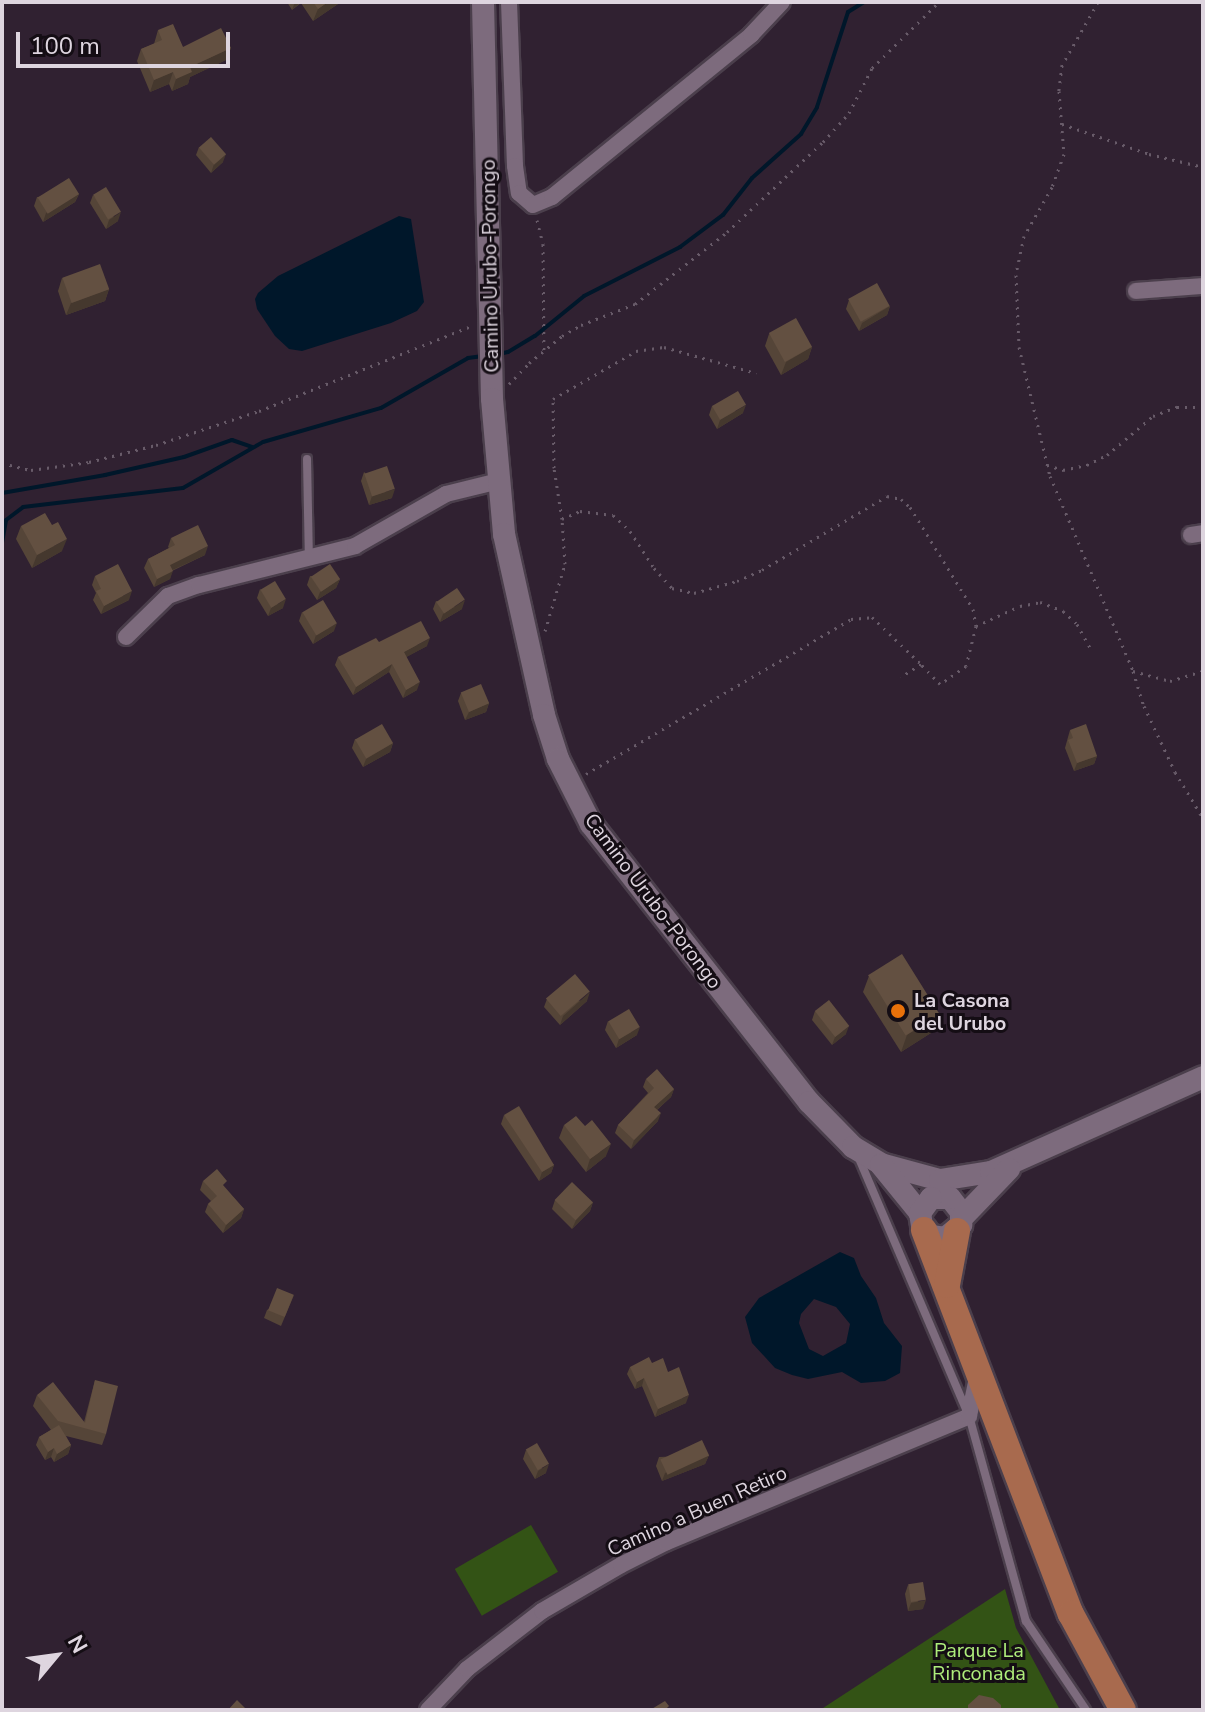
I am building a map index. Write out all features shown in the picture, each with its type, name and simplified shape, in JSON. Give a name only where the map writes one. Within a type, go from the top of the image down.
[{"type":"main road","name":"Camino Urubo-Porongo","points":[[483,2],[492,399],[504,534],[544,715],[569,784],[591,824],[809,1102],[853,1147],[881,1164],[940,1180],[991,1172],[1203,1077]]},
{"type":"main road","points":[[881,1164],[938,1238],[959,1225],[1019,1160]]},
{"type":"main road","points":[[991,1172],[926,1202],[922,1221],[1071,1614],[1123,1710]]},
{"type":"main road","points":[[944,1196],[959,1206],[959,1225],[947,1285]]},
{"type":"street","points":[[509,2],[515,166],[519,193],[533,205],[552,197],[751,35],[782,2]]},
{"type":"street","points":[[1136,291],[1203,286]]},
{"type":"street","points":[[126,637],[168,596],[199,585],[355,546],[446,494],[499,481]]},
{"type":"street","points":[[969,1416],[978,1372]]},
{"type":"street","name":"Camino a Buen Retiro","points":[[428,1710],[467,1669],[542,1611],[608,1572],[667,1542],[969,1416]]},
{"type":"lane","points":[[307,459],[309,559]]},
{"type":"lane","points":[[853,1147],[909,1269],[969,1416],[1026,1621],[1086,1710]]},
{"type":"path","points":[[492,399],[544,351],[581,325],[635,304],[727,232],[823,142],[849,113],[872,68],[939,2]]},
{"type":"path","points":[[1098,2],[1062,65],[1064,154],[1052,187],[1024,236],[1016,275],[1019,347],[1047,465],[1150,719],[1203,818]]},
{"type":"path","points":[[1062,124],[1149,154],[1203,167]]},
{"type":"path","points":[[533,205],[543,244],[544,351]]},
{"type":"path","points":[[2,463],[31,470],[89,462],[156,445],[259,411],[349,373],[490,325]]},
{"type":"path","points":[[531,655],[548,626],[565,564],[554,468],[553,399],[636,351],[664,347],[756,373]]},
{"type":"path","points":[[1047,465],[1063,470],[1087,465],[1107,455],[1153,416],[1177,407],[1203,407]]},
{"type":"path","points":[[562,519],[580,511],[613,515],[630,531],[654,568],[672,588],[694,593],[737,581],[762,570],[887,496],[901,499],[910,507],[973,609],[976,626],[966,666],[940,684],[872,617],[851,619],[795,655],[657,729],[569,784]]},
{"type":"path","points":[[976,626],[1020,606],[1040,602],[1063,611],[1077,624],[1091,649]]},
{"type":"path","points":[[901,677],[921,664]]},
{"type":"path","points":[[1133,671],[1170,681],[1203,671]]},
{"type":"green space","points":[[531,1525],[558,1572],[482,1616],[455,1569]]},
{"type":"green space","name":"Parque La Rinconada","points":[[1005,1589],[1016,1628],[1060,1710],[820,1710]]},
{"type":"water","points":[[399,216],[411,219],[424,302],[417,311],[391,323],[302,351],[289,349],[275,336],[257,309],[255,299],[258,293],[278,276]]},
{"type":"water","points":[[840,1252],[854,1258],[861,1276],[876,1298],[884,1323],[902,1346],[900,1373],[885,1381],[861,1383],[842,1372],[808,1379],[775,1368],[752,1343],[745,1317],[759,1298]],"holes":[[[814,1299],[836,1307],[850,1324],[846,1343],[823,1356],[809,1349],[799,1323],[801,1314]]]},
{"type":"building","points":[[313,2],[328,2],[318,9]]},
{"type":"building","points":[[173,24],[183,47],[221,28],[231,48],[190,67],[192,72],[176,79],[173,72],[154,80],[141,49],[162,40],[158,30]]},
{"type":"building","points":[[211,137],[226,154],[214,165],[199,147]]},
{"type":"building","points":[[69,178],[79,194],[48,214],[38,198]]},
{"type":"building","points":[[106,187],[121,212],[108,220],[93,195]]},
{"type":"building","points":[[100,264],[109,289],[72,303],[62,278]]},
{"type":"building","points":[[877,283],[890,306],[861,322],[848,299]]},
{"type":"building","points":[[796,318],[812,347],[785,362],[769,333]]},
{"type":"building","points":[[738,391],[746,405],[720,420],[712,406]]},
{"type":"building","points":[[387,466],[395,489],[372,497],[364,474]]},
{"type":"building","points":[[45,513],[52,525],[58,522],[67,539],[37,555],[21,526]]},
{"type":"building","points":[[198,525],[208,546],[170,565],[173,571],[157,579],[148,559],[175,545],[171,538]]},
{"type":"building","points":[[118,564],[132,591],[104,606],[96,591],[101,589],[95,576]]},
{"type":"building","points":[[330,564],[340,579],[321,592],[311,577]]},
{"type":"building","points":[[275,581],[286,599],[271,608],[260,590]]},
{"type":"building","points":[[457,588],[465,600],[444,614],[436,602]]},
{"type":"building","points":[[323,600],[337,623],[316,636],[302,612]]},
{"type":"building","points":[[421,621],[430,638],[404,652],[420,682],[406,690],[392,664],[356,687],[338,657],[376,638],[379,642]]},
{"type":"building","points":[[481,684],[489,703],[469,712],[461,693]]},
{"type":"building","points":[[382,724],[393,743],[366,759],[355,740]]},
{"type":"building","points":[[1086,724],[1097,756],[1077,763],[1068,740],[1073,738],[1070,730]]},
{"type":"building","points":[[902,954],[940,1014],[906,1035],[868,975]]},
{"type":"building","points":[[575,974],[590,992],[561,1016],[546,998]]},
{"type":"building","points":[[829,1000],[849,1026],[835,1037],[815,1011]]},
{"type":"building","points":[[629,1009],[640,1027],[619,1039],[608,1021]]},
{"type":"building","points":[[657,1069],[674,1089],[654,1107],[661,1113],[634,1140],[618,1125],[654,1088],[646,1079]]},
{"type":"building","points":[[519,1106],[554,1165],[542,1172],[504,1115]]},
{"type":"building","points":[[576,1116],[585,1126],[592,1120],[611,1144],[590,1159],[564,1125]]},
{"type":"building","points":[[217,1169],[227,1181],[223,1185],[244,1209],[226,1225],[208,1204],[217,1196],[203,1181]]},
{"type":"building","points":[[572,1182],[593,1202],[575,1220],[555,1200]]},
{"type":"building","points":[[277,1288],[294,1295],[285,1317],[268,1310]]},
{"type":"building","points":[[649,1357],[652,1363],[663,1358],[668,1372],[679,1367],[689,1395],[658,1409],[644,1378],[637,1382],[630,1367]]},
{"type":"building","points":[[95,1380],[118,1386],[106,1434],[58,1421],[37,1395],[53,1382],[85,1423]]},
{"type":"building","points":[[59,1425],[71,1445],[57,1454],[54,1448],[48,1452],[39,1437]]},
{"type":"building","points":[[702,1440],[709,1455],[667,1475],[660,1459]]},
{"type":"building","points":[[537,1443],[549,1464],[538,1470],[526,1450]]},
{"type":"building","points":[[923,1582],[926,1600],[911,1602],[908,1584]]},
{"type":"building","points":[[979,1695],[993,1698],[1001,1705],[1001,1710],[968,1710],[968,1705]]},
{"type":"building","points":[[237,1700],[247,1710],[228,1710]]},
{"type":"building","points":[[665,1701],[669,1706],[665,1710],[650,1710]]},
{"type":"waterway","points":[[499,354],[535,336],[584,296],[680,247],[723,215],[752,178],[801,134],[817,107],[848,12],[864,2]]},
{"type":"waterway","points":[[2,543],[6,520],[23,507],[183,488],[263,442],[381,408],[468,358],[483,356]]},
{"type":"waterway","points":[[2,493],[184,457],[232,440],[252,447]]},
{"type":"place","name":"La Casona del Urubo","points":[[898,1011]]}]
